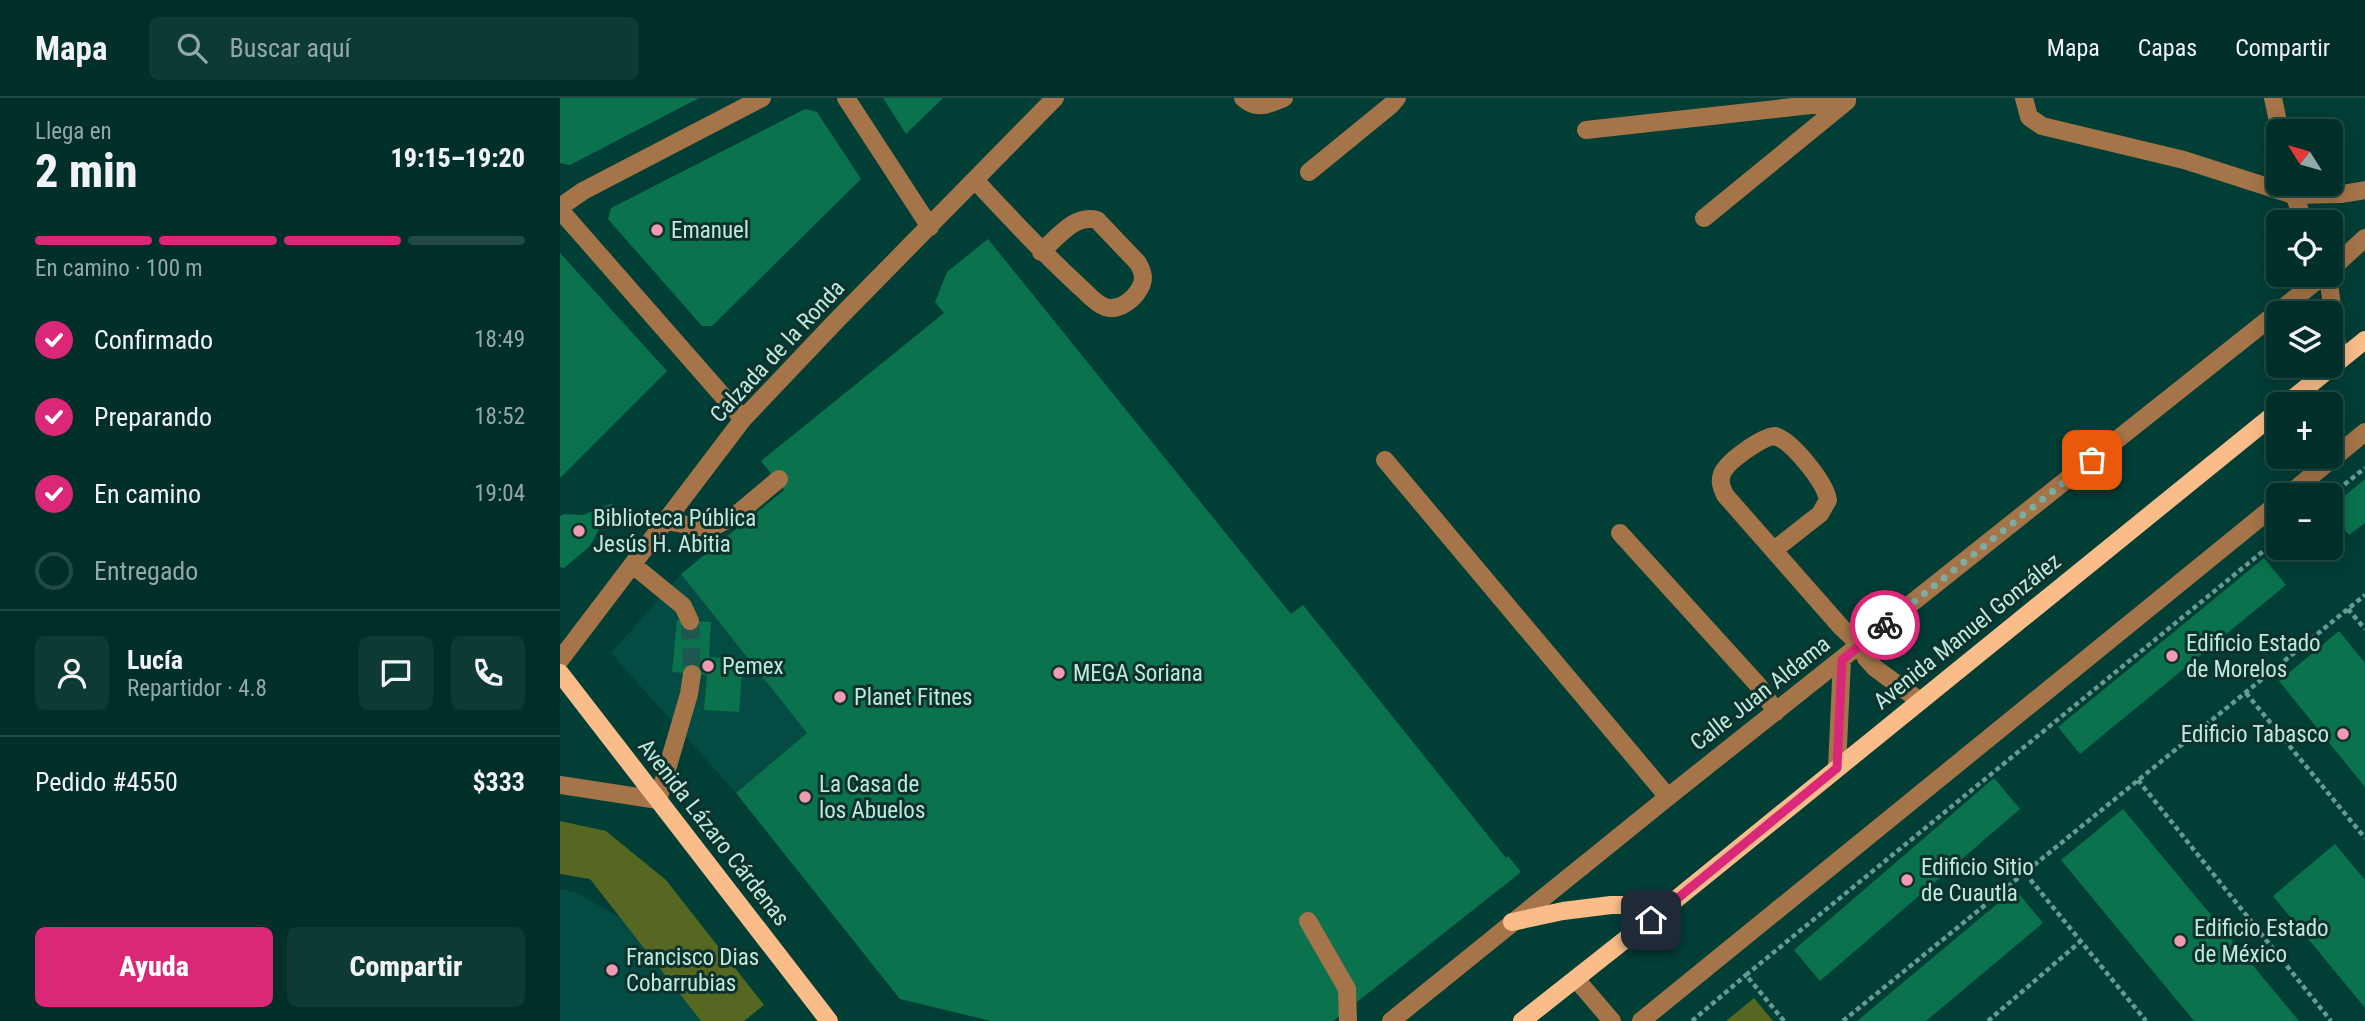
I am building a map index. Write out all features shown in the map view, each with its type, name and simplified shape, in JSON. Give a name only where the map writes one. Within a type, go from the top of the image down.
[{"type":"main road","points":[[2343,358],[2365,340]]},
{"type":"main road","points":[[2302,392],[2318,378]]},
{"type":"main road","name":"Avenida Manuel González","points":[[1522,1021],[1670,905],[2266,421]]},
{"type":"main road","name":"Avenida Lázaro Cárdenas","points":[[560,673],[829,1021]]},
{"type":"main road","points":[[1512,922],[1563,911],[1611,905],[1670,905]]},
{"type":"street","points":[[743,419],[560,208],[583,191],[762,98]]},
{"type":"street","points":[[846,98],[930,227]]},
{"type":"street","name":"Calzada de la Ronda","points":[[560,660],[743,419],[1055,98]]},
{"type":"street","points":[[1243,98],[1260,106],[1284,98]]},
{"type":"street","points":[[1309,172],[1396,98]]},
{"type":"street","points":[[2024,98],[2029,117],[2042,126],[2266,183]]},
{"type":"street","points":[[2273,98],[2277,119]]},
{"type":"street","points":[[1586,130],[1847,100]]},
{"type":"street","points":[[1704,218],[1847,100]]},
{"type":"street","points":[[975,180],[1041,252],[1105,307],[1126,304],[1141,287],[1144,279],[1138,263],[1103,224],[1089,218],[1074,223],[1041,252]]},
{"type":"street","points":[[2343,194],[2365,190]]},
{"type":"street","points":[[2343,258],[2365,237]]},
{"type":"street","name":"Calle Juan Aldama","points":[[1391,1021],[1668,797],[2311,287]]},
{"type":"street","points":[[2303,483],[2365,432]]},
{"type":"street","points":[[1774,550],[1820,514],[1828,500],[1823,484],[1788,443],[1775,436],[1760,440],[1728,465],[1720,479],[1725,495],[1841,627],[1860,645],[1875,668],[1920,701]]},
{"type":"street","points":[[1385,460],[1668,797]]},
{"type":"street","points":[[666,521],[709,528],[735,516],[779,479]]},
{"type":"street","points":[[1641,1021],[2266,513]]},
{"type":"street","points":[[1620,533],[1758,685],[1776,712]]},
{"type":"street","points":[[633,565],[683,606],[690,621]]},
{"type":"street","points":[[1837,768],[1842,660]]},
{"type":"street","points":[[560,785],[658,800],[689,694],[692,674]]},
{"type":"street","points":[[1308,921],[1347,989],[1348,1021]]},
{"type":"street","points":[[1576,979],[1612,1021]]},
{"type":"path","points":[[2343,485],[2365,468]]},
{"type":"path","points":[[1692,1021],[2266,548]]},
{"type":"path","points":[[1843,1021],[2365,595]]},
{"type":"path","points":[[2348,608],[2365,629]]},
{"type":"path","points":[[2246,693],[2365,838]]},
{"type":"path","points":[[2138,780],[2331,1021]]},
{"type":"path","points":[[2025,873],[2147,1021]]},
{"type":"path","points":[[1988,1021],[2081,941]]},
{"type":"path","points":[[1746,975],[1784,1021]]},
{"type":"shaded area","points":[[681,574],[807,733],[736,793],[611,653]]},
{"type":"shaded area","name":"Francisco Dias Cobarrubias","points":[[560,889],[575,892],[623,919],[704,1021],[560,1021]]},
{"type":"green space","points":[[560,821],[606,831],[666,880],[764,1005],[744,1021],[701,1021],[590,879],[560,874]]},
{"type":"green space","points":[[1754,998],[1773,1021],[1726,1021]]},
{"type":"building","points":[[560,98],[699,98],[570,165],[560,163]]},
{"type":"building","points":[[883,98],[943,98],[906,134]]},
{"type":"building","points":[[805,109],[817,112],[861,179],[712,326],[702,326],[608,219],[611,208]]},
{"type":"building","name":"MEGA Soriana","points":[[988,239],[1291,614],[1303,605],[1506,858],[1508,856],[1521,872],[1333,1021],[991,1021],[900,999],[736,793],[807,733],[681,574],[784,490],[761,461],[944,313],[935,302],[947,272]]},
{"type":"building","points":[[560,253],[667,371],[560,478]]},
{"type":"building","points":[[2365,479],[2365,523],[2349,535],[2343,528],[2343,497]]},
{"type":"building","name":"Biblioteca Pública Jesús H. Abitia","points":[[613,503],[590,546],[564,568],[560,567],[560,516],[583,515]]},
{"type":"building","name":"Edificio Estado de Morelos","points":[[2264,558],[2286,585],[2080,754],[2058,727]]},
{"type":"building","points":[[677,620],[711,622],[709,657],[743,659],[739,712],[704,710],[707,675],[672,672]]},
{"type":"building","name":"Edificio Tabasco","points":[[2339,631],[2365,663],[2365,787],[2279,681]]},
{"type":"building","name":"Edificio Sitio de Cuautla","points":[[1994,778],[2020,809],[1820,981],[1794,950]]},
{"type":"building","name":"Edificio Estado de México","points":[[2123,809],[2299,1021],[2194,1021],[2061,860]]},
{"type":"building","points":[[2335,844],[2365,880],[2365,1008],[2273,896]]},
{"type":"building","points":[[2015,889],[2043,923],[1926,1021],[1857,1021]]},
{"type":"tunnel","points":[[690,621],[692,674]]},
{"type":"way so far","points":[[1885,625],[2092,460]]},
{"type":"place","name":"Emanuel","points":[[657,230]]},
{"type":"place","name":"Biblioteca Pública Jesús H. Abitia","points":[[579,531]]},
{"type":"place","name":"Edificio Estado de Morelos","points":[[2172,656]]},
{"type":"place","name":"Pemex","points":[[708,666]]},
{"type":"place","name":"MEGA Soriana","points":[[1059,673]]},
{"type":"place","name":"Planet Fitnes","points":[[840,697]]},
{"type":"place","name":"Edificio Tabasco","points":[[2343,734]]},
{"type":"place","name":"La Casa de los Abuelos","points":[[805,797]]},
{"type":"place","name":"Edificio Sitio de Cuautla","points":[[1907,880]]},
{"type":"place","name":"Edificio Estado de México","points":[[2180,941]]},
{"type":"place","name":"Francisco Dias Cobarrubias","points":[[612,970]]},
{"type":"route","points":[[1651,920],[1837,768],[1842,660],[1885,625]]}]
